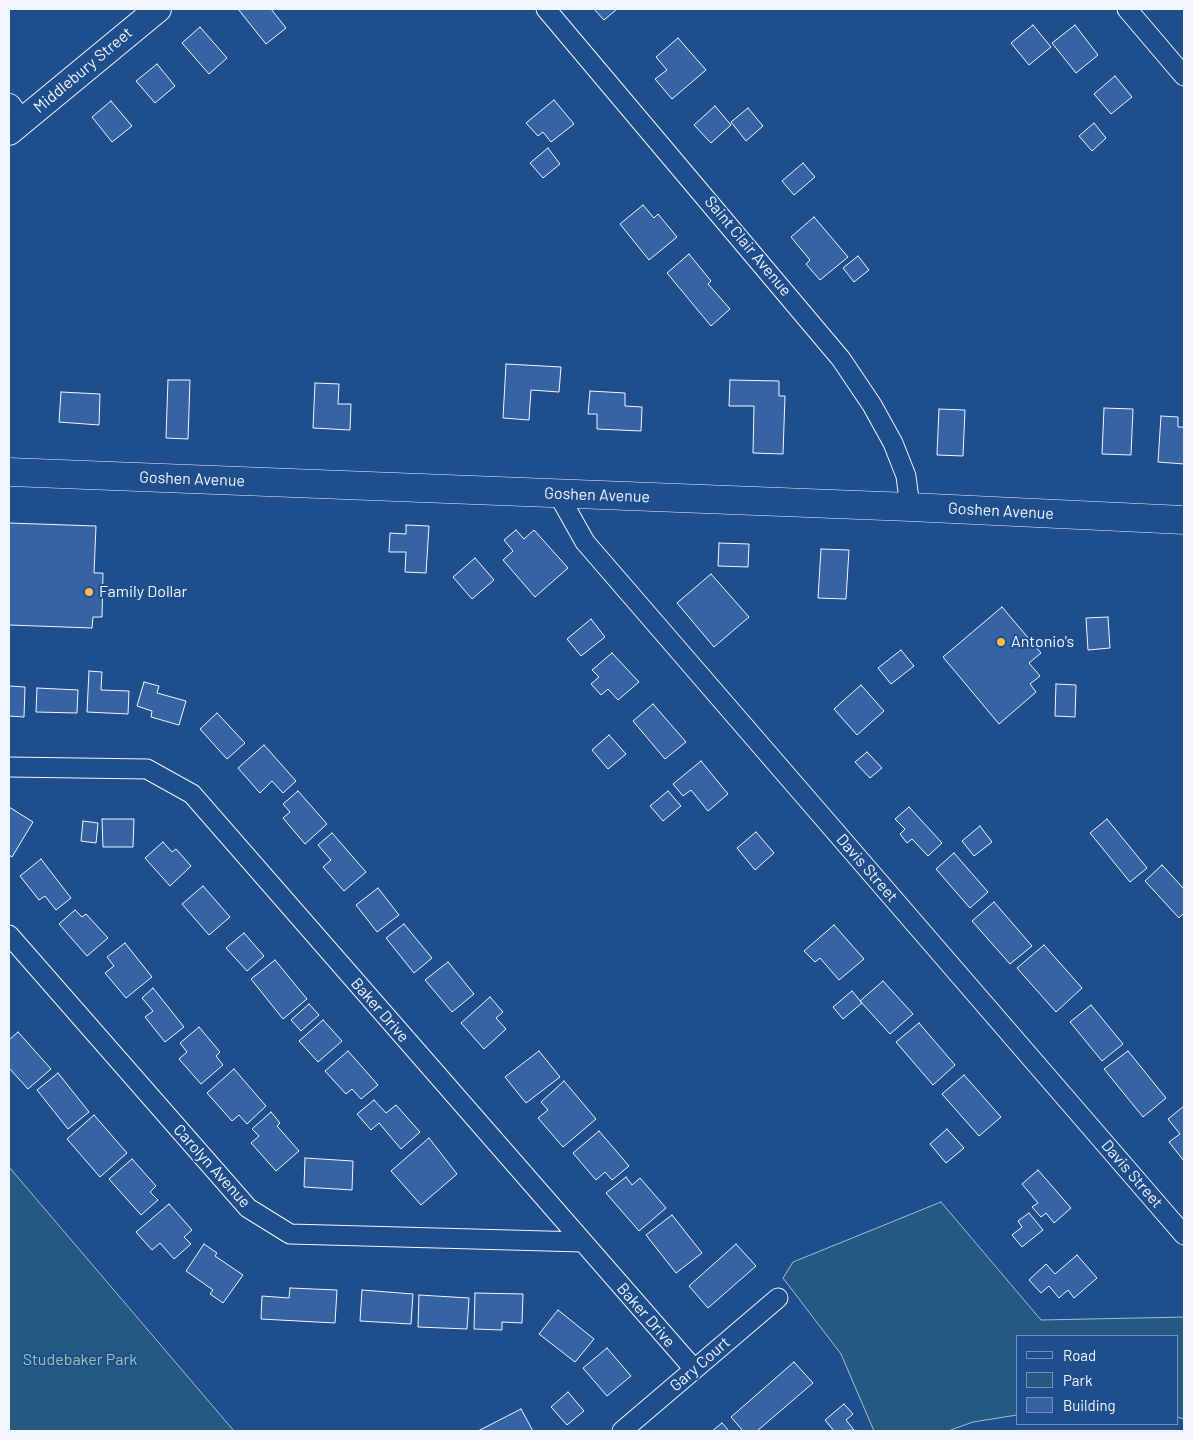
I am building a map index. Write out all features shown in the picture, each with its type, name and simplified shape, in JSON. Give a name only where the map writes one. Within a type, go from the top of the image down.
[{"type":"main road","name":"Middlebury Street","points":[[13,120],[158,9]]},
{"type":"main road","name":"Goshen Avenue","points":[[9,472],[910,506],[1184,520]]},
{"type":"street","name":"Saint Clair Avenue","points":[[546,9],[840,359],[872,405],[893,444],[906,476],[910,506]]},
{"type":"street","points":[[1127,9],[1184,76]]},
{"type":"street","name":"Davis Street","points":[[558,494],[586,542],[1184,1235]]},
{"type":"street","name":"Baker Drive","points":[[9,767],[147,769],[192,794],[694,1369]]},
{"type":"street","name":"Carolyn Avenue","points":[[9,935],[248,1208],[290,1234],[583,1242]]},
{"type":"street","name":"Gary Court","points":[[622,1431],[778,1298]]},
{"type":"green space","name":"Studebaker Park","points":[[9,1167],[234,1431],[9,1431]]},
{"type":"green space","points":[[941,1202],[1041,1320],[1184,1317],[1184,1419],[1178,1417],[1178,1335],[1016,1335],[1016,1415],[973,1422],[948,1431],[874,1431],[841,1354],[783,1278],[793,1262]]},
{"type":"building","points":[[238,9],[271,9],[286,28],[266,44]]},
{"type":"building","points":[[594,9],[617,9],[604,20]]},
{"type":"building","points":[[1033,25],[1051,47],[1029,65],[1011,43]]},
{"type":"building","points":[[1075,25],[1098,55],[1076,73],[1052,43]]},
{"type":"building","points":[[200,27],[227,58],[209,74],[182,43]]},
{"type":"building","points":[[678,38],[706,70],[672,99],[655,79],[667,70],[656,57]]},
{"type":"building","points":[[157,64],[175,86],[155,103],[136,81]]},
{"type":"building","points":[[1115,76],[1132,97],[1111,114],[1094,94]]},
{"type":"building","points":[[554,100],[574,124],[551,142],[543,132],[538,136],[526,123]]},
{"type":"building","points":[[111,101],[132,126],[112,142],[92,117]]},
{"type":"building","points":[[715,106],[731,125],[711,143],[694,125]]},
{"type":"building","points":[[748,108],[763,126],[746,141],[731,122]]},
{"type":"building","points":[[1094,123],[1106,138],[1092,151],[1079,136]]},
{"type":"building","points":[[548,148],[560,164],[543,178],[530,163]]},
{"type":"building","points":[[803,163],[815,177],[794,195],[782,181]]},
{"type":"building","points":[[643,205],[654,218],[658,214],[677,237],[649,260],[620,224]]},
{"type":"building","points":[[814,217],[848,257],[820,280],[806,264],[810,260],[791,237]]},
{"type":"building","points":[[689,254],[711,281],[708,284],[730,309],[711,326],[667,273]]},
{"type":"building","points":[[858,256],[869,270],[854,282],[843,268]]},
{"type":"building","points":[[506,364],[561,367],[559,392],[531,390],[529,420],[503,418]]},
{"type":"building","points":[[168,380],[190,380],[188,439],[166,438]]},
{"type":"building","points":[[730,380],[779,381],[779,396],[785,396],[783,454],[753,453],[754,406],[729,406]]},
{"type":"building","points":[[315,383],[339,384],[338,404],[351,404],[350,430],[313,428]]},
{"type":"building","points":[[590,391],[625,393],[625,406],[642,407],[641,431],[597,429],[597,414],[588,414]]},
{"type":"building","points":[[61,392],[100,394],[99,425],[59,422]]},
{"type":"building","points":[[1104,408],[1133,409],[1131,455],[1102,454]]},
{"type":"building","points":[[939,409],[965,410],[963,456],[937,455]]},
{"type":"building","points":[[1161,416],[1178,417],[1178,427],[1184,427],[1184,464],[1158,462]]},
{"type":"building","points":[[9,523],[96,526],[94,573],[103,573],[102,617],[93,617],[92,628],[9,625]]},
{"type":"building","points":[[406,525],[429,526],[426,573],[405,572],[406,552],[389,552],[390,533],[406,534]]},
{"type":"building","points":[[516,530],[524,539],[534,530],[568,568],[535,597],[503,560],[513,551],[504,540]]},
{"type":"building","points":[[719,543],[749,544],[748,567],[718,566]]},
{"type":"building","points":[[821,549],[849,550],[846,599],[818,598]]},
{"type":"building","points":[[475,558],[494,580],[472,599],[453,577]]},
{"type":"building","points":[[711,574],[749,617],[714,647],[677,603]]},
{"type":"building","points":[[1002,607],[1041,653],[1029,663],[1040,676],[1030,684],[1036,692],[999,724],[943,657]]},
{"type":"building","points":[[1108,617],[1110,648],[1088,650],[1086,618]]},
{"type":"building","points":[[591,619],[605,637],[581,656],[567,639]]},
{"type":"building","points":[[901,650],[914,666],[891,684],[878,668]]},
{"type":"building","points":[[612,653],[639,682],[618,700],[608,689],[601,695],[591,684],[599,677],[592,670]]},
{"type":"building","points":[[89,671],[102,672],[101,690],[129,691],[128,714],[87,712]]},
{"type":"building","points":[[144,682],[159,686],[157,693],[186,701],[179,725],[151,717],[152,711],[137,706]]},
{"type":"building","points":[[1056,684],[1076,685],[1075,717],[1055,716]]},
{"type":"building","points":[[861,685],[884,711],[857,735],[834,709]]},
{"type":"building","points":[[9,686],[25,687],[24,717],[9,716]]},
{"type":"building","points":[[37,688],[78,690],[77,713],[36,712]]},
{"type":"building","points":[[653,704],[686,742],[665,759],[633,721]]},
{"type":"building","points":[[217,713],[245,743],[227,759],[200,729]]},
{"type":"building","points":[[609,735],[626,754],[608,769],[592,750]]},
{"type":"building","points":[[264,745],[296,781],[283,793],[272,781],[260,793],[238,768]]},
{"type":"building","points":[[867,752],[882,768],[870,778],[855,762]]},
{"type":"building","points":[[701,761],[728,794],[708,811],[691,790],[683,796],[673,784]]},
{"type":"building","points":[[298,791],[327,824],[305,844],[283,818],[290,812],[283,804]]},
{"type":"building","points":[[668,791],[681,806],[663,821],[650,806]]},
{"type":"building","points":[[9,807],[33,822],[12,857],[9,855]]},
{"type":"building","points":[[909,807],[942,843],[928,856],[912,839],[907,843],[900,834],[905,829],[895,819]]},
{"type":"building","points":[[102,819],[134,819],[133,847],[103,847]]},
{"type":"building","points":[[1107,819],[1147,868],[1130,882],[1090,833]]},
{"type":"building","points":[[83,821],[98,823],[96,843],[81,841]]},
{"type":"building","points":[[980,826],[992,842],[974,856],[962,841]]},
{"type":"building","points":[[756,832],[774,853],[755,870],[737,848]]},
{"type":"building","points":[[332,833],[366,872],[344,891],[323,867],[331,860],[318,845]]},
{"type":"building","points":[[163,842],[172,852],[176,849],[191,866],[170,886],[145,858]]},
{"type":"building","points":[[954,853],[988,892],[970,908],[936,869]]},
{"type":"building","points":[[41,859],[71,898],[56,910],[45,896],[39,900],[20,876]]},
{"type":"building","points":[[1162,865],[1184,889],[1184,913],[1179,918],[1145,881]]},
{"type":"building","points":[[203,886],[230,917],[209,935],[182,904]]},
{"type":"building","points":[[378,888],[399,915],[377,932],[356,905]]},
{"type":"building","points":[[994,902],[1032,946],[1010,964],[972,921]]},
{"type":"building","points":[[75,910],[82,917],[86,914],[108,938],[87,956],[59,924]]},
{"type":"building","points":[[404,924],[432,958],[414,973],[386,938]]},
{"type":"building","points":[[834,925],[864,959],[839,980],[820,958],[815,962],[804,951]]},
{"type":"building","points":[[244,933],[264,956],[247,971],[226,948]]},
{"type":"building","points":[[125,943],[152,977],[126,998],[105,973],[114,966],[107,957]]},
{"type":"building","points":[[1044,945],[1082,988],[1056,1012],[1017,968]]},
{"type":"building","points":[[275,960],[307,999],[283,1019],[251,979]]},
{"type":"building","points":[[448,962],[474,994],[452,1012],[425,980]]},
{"type":"building","points":[[883,981],[913,1014],[890,1034],[860,1001]]},
{"type":"building","points":[[153,988],[184,1027],[165,1042],[145,1017],[153,1011],[142,998]]},
{"type":"building","points":[[852,991],[862,1003],[843,1019],[833,1007]]},
{"type":"building","points":[[490,997],[503,1012],[496,1018],[506,1029],[484,1049],[461,1023]]},
{"type":"building","points":[[309,1004],[319,1015],[301,1031],[291,1020]]},
{"type":"building","points":[[1091,1005],[1123,1044],[1102,1061],[1070,1022]]},
{"type":"building","points":[[323,1020],[342,1041],[318,1062],[299,1041]]},
{"type":"building","points":[[919,1023],[955,1065],[933,1085],[896,1042]]},
{"type":"building","points":[[199,1027],[220,1052],[216,1056],[223,1065],[201,1084],[179,1059],[187,1052],[180,1043]]},
{"type":"building","points":[[18,1032],[51,1069],[28,1089],[9,1068],[9,1040]]},
{"type":"building","points":[[348,1051],[378,1085],[361,1099],[352,1089],[346,1094],[325,1071]]},
{"type":"building","points":[[539,1051],[560,1077],[526,1103],[505,1077]]},
{"type":"building","points":[[1128,1051],[1166,1098],[1143,1117],[1104,1069]]},
{"type":"building","points":[[234,1069],[266,1106],[247,1124],[239,1115],[232,1121],[207,1093]]},
{"type":"building","points":[[58,1073],[89,1112],[68,1129],[37,1090]]},
{"type":"building","points":[[964,1075],[1001,1117],[979,1136],[942,1094]]},
{"type":"building","points":[[564,1081],[596,1119],[563,1147],[538,1118],[548,1110],[541,1102]]},
{"type":"building","points":[[374,1100],[386,1113],[396,1105],[420,1132],[401,1149],[379,1123],[371,1130],[357,1114]]},
{"type":"building","points":[[1184,1106],[1184,1161],[1169,1142],[1180,1134],[1168,1119]]},
{"type":"building","points":[[271,1112],[280,1123],[277,1126],[299,1151],[276,1171],[251,1143],[259,1136],[252,1129]]},
{"type":"building","points":[[94,1115],[127,1153],[100,1177],[67,1139]]},
{"type":"building","points":[[947,1129],[964,1148],[946,1163],[930,1144]]},
{"type":"building","points":[[599,1131],[629,1166],[612,1180],[605,1172],[596,1180],[573,1153]]},
{"type":"building","points":[[429,1138],[457,1174],[421,1205],[391,1171]]},
{"type":"building","points":[[305,1158],[353,1161],[352,1190],[304,1187]]},
{"type":"building","points":[[132,1159],[156,1186],[150,1192],[158,1200],[141,1215],[109,1179]]},
{"type":"building","points":[[1038,1170],[1071,1208],[1054,1223],[1046,1213],[1041,1217],[1032,1207],[1038,1203],[1022,1184]]},
{"type":"building","points":[[626,1177],[632,1185],[640,1178],[666,1208],[639,1231],[606,1193]]},
{"type":"building","points":[[169,1204],[192,1230],[184,1237],[191,1244],[174,1259],[160,1243],[152,1250],[136,1232]]},
{"type":"building","points":[[1029,1213],[1043,1230],[1022,1247],[1012,1235],[1022,1227],[1018,1221]]},
{"type":"building","points":[[672,1215],[702,1253],[676,1273],[646,1235]]},
{"type":"building","points":[[204,1244],[217,1253],[215,1256],[243,1275],[223,1303],[210,1294],[213,1290],[186,1271]]},
{"type":"building","points":[[736,1244],[756,1266],[708,1308],[689,1286]]},
{"type":"building","points":[[1077,1255],[1097,1278],[1074,1298],[1068,1290],[1059,1298],[1049,1286],[1041,1293],[1029,1280],[1046,1264],[1055,1274]]},
{"type":"building","points":[[290,1288],[337,1290],[335,1323],[261,1319],[262,1296],[289,1298]]},
{"type":"building","points":[[362,1290],[413,1294],[411,1324],[360,1321]]},
{"type":"building","points":[[475,1293],[523,1294],[522,1323],[502,1322],[502,1330],[474,1329]]},
{"type":"building","points":[[419,1295],[469,1298],[467,1329],[418,1327]]},
{"type":"building","points":[[558,1310],[594,1339],[575,1362],[539,1334]]},
{"type":"building","points":[[607,1348],[631,1376],[607,1396],[583,1368]]},
{"type":"building","points":[[794,1362],[813,1383],[757,1431],[743,1431],[731,1417]]},
{"type":"building","points":[[568,1392],[584,1411],[567,1425],[551,1407]]},
{"type":"building","points":[[844,1404],[853,1414],[846,1420],[854,1430],[834,1431],[825,1420]]},
{"type":"building","points":[[521,1409],[533,1431],[478,1431]]},
{"type":"building","points":[[722,1423],[729,1431],[712,1431]]},
{"type":"place","name":"Family Dollar","points":[[89,592]]},
{"type":"place","name":"Antonio's","points":[[1001,642]]}]
